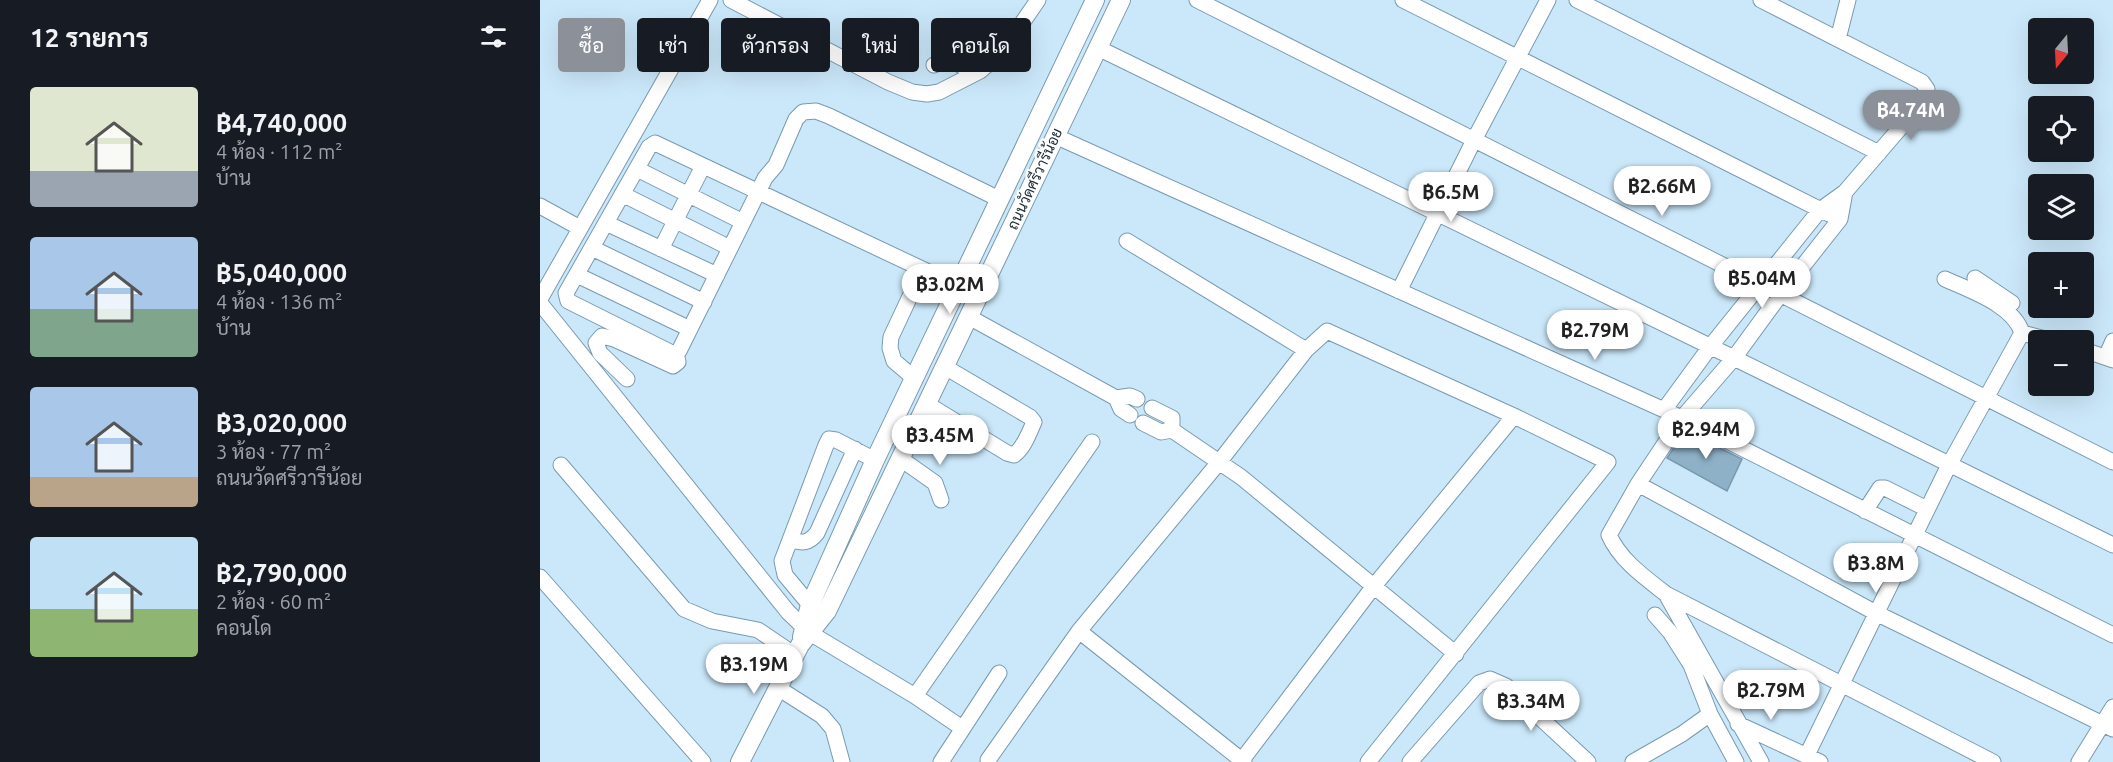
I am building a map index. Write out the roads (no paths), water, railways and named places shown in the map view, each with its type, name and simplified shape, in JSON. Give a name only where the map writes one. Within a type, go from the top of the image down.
[{"type":"main road","name":"ถนนวัดศรีวารีน้อย","points":[[803,640],[810,605],[875,460],[1095,0]]},
{"type":"main road","name":"ถนนวัดศรีวารีน้อย","points":[[740,762],[803,640],[826,611],[899,464],[1121,0]]},
{"type":"main road","points":[[875,460],[899,464]]},
{"type":"street","points":[[710,0],[540,301],[777,600],[803,640]]},
{"type":"street","points":[[731,0],[842,56]]},
{"type":"street","points":[[873,72],[912,92],[927,94],[939,92],[975,73],[1003,51],[1038,0]]},
{"type":"street","points":[[1197,0],[2113,462]]},
{"type":"street","points":[[1403,0],[1840,219]]},
{"type":"street","points":[[1399,291],[1548,0]]},
{"type":"street","points":[[1577,0],[1879,153]]},
{"type":"street","points":[[1664,410],[1710,347],[1820,210],[1845,192],[1925,99],[1927,89],[1922,82],[1761,0]]},
{"type":"street","points":[[1838,39],[1848,0]]},
{"type":"street","points":[[1098,48],[2113,545]]},
{"type":"street","points":[[958,286],[932,274],[758,192],[703,166],[655,144],[649,147],[566,293],[568,301],[672,353],[680,351],[690,329],[717,276],[730,248],[758,192],[765,178],[776,165],[796,119],[808,110],[829,116],[999,199]]},
{"type":"street","points":[[1055,136],[1682,418],[2113,635]]},
{"type":"street","points":[[661,249],[703,166]]},
{"type":"street","points":[[637,169],[743,222]]},
{"type":"street","points":[[1845,192],[1840,219],[1780,294],[1734,358],[1682,418],[1638,484],[1609,535],[1616,549],[1642,575],[1666,594],[1993,762]]},
{"type":"street","points":[[622,194],[730,248]]},
{"type":"street","points":[[540,206],[580,228]]},
{"type":"street","points":[[606,223],[717,276]]},
{"type":"street","points":[[1127,241],[1306,350]]},
{"type":"street","points":[[592,248],[704,302]]},
{"type":"street","points":[[577,274],[690,329]]},
{"type":"street","points":[[914,378],[894,361],[890,348],[891,337],[913,290],[932,274]]},
{"type":"street","points":[[1738,724],[1814,759],[1840,685],[1949,465],[2021,328],[2018,309],[1975,278]]},
{"type":"street","points":[[1945,279],[2004,309],[2021,328],[2028,331]]},
{"type":"street","points":[[969,316],[1116,398],[1130,396],[1137,399]]},
{"type":"street","points":[[987,760],[1078,631],[1220,462],[1306,350],[1327,332],[1514,416],[1608,462],[1368,762]]},
{"type":"street","points":[[627,379],[600,353],[596,343],[602,336],[614,339],[673,366],[678,362],[676,353]]},
{"type":"street","points":[[2094,353],[2110,359],[2113,341]]},
{"type":"street","points":[[927,404],[1007,453],[1014,455],[1019,451],[1031,429],[1034,422],[1030,417],[945,367]]},
{"type":"street","points":[[1116,398],[1121,410],[1130,415]]},
{"type":"street","points":[[1152,408],[1172,418],[1172,430]]},
{"type":"street","points":[[1078,631],[1243,761],[1374,586],[1514,416]]},
{"type":"street","points":[[1143,423],[1161,432],[1172,430],[1220,462],[1456,654]]},
{"type":"street","points":[[810,605],[785,575],[782,561],[829,439],[836,440],[875,460]]},
{"type":"street","points":[[915,696],[1092,442]]},
{"type":"street","points":[[790,540],[810,542],[818,533],[855,449]]},
{"type":"street","points":[[899,464],[935,483],[941,500]]},
{"type":"street","points":[[561,465],[684,609],[712,621],[803,640],[915,696],[962,729]]},
{"type":"street","points":[[1638,484],[1876,613],[2108,726]]},
{"type":"street","points":[[1865,511],[1880,488],[1885,488],[1927,509]]},
{"type":"street","points":[[540,577],[703,762]]},
{"type":"street","points":[[1666,594],[1761,762]]},
{"type":"street","points":[[1655,615],[1670,632],[1691,665],[1710,714],[1736,762]]},
{"type":"street","points":[[941,762],[999,673]]},
{"type":"street","points":[[1410,762],[1479,683],[1490,679],[1506,686],[1588,762]]},
{"type":"street","points":[[778,688],[822,716],[833,729],[842,762]]},
{"type":"street","points":[[2079,762],[2108,726],[2113,707]]},
{"type":"street","points":[[1633,762],[1651,757],[1710,714]]}]
